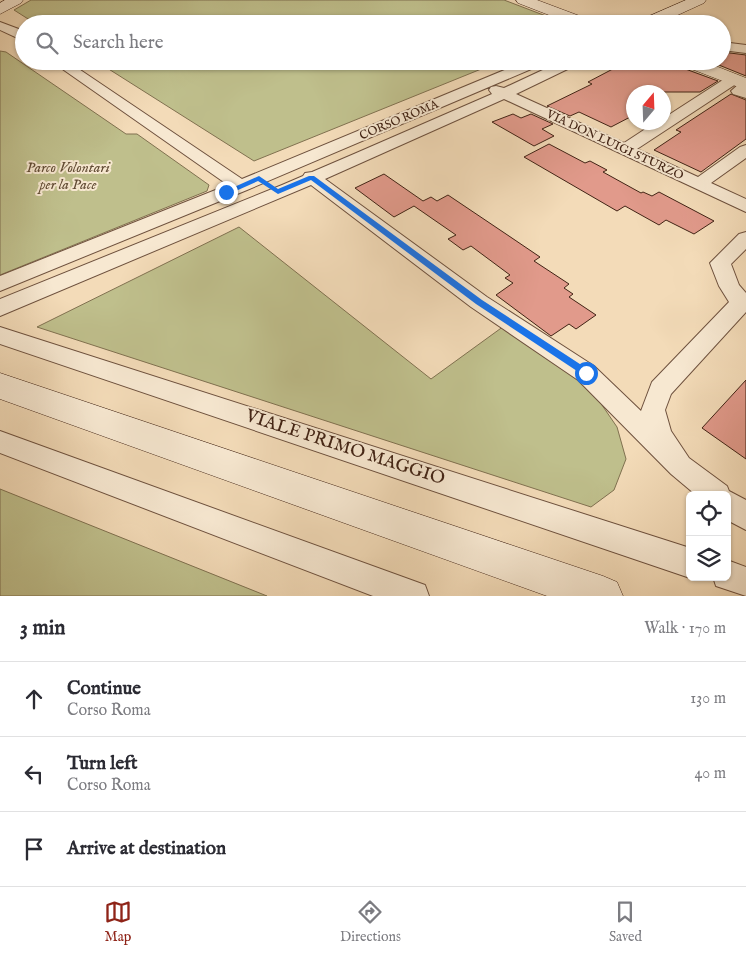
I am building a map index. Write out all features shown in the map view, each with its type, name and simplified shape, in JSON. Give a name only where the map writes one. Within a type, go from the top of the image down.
[{"type":"street","points":[[0,9],[16,0]]},
{"type":"street","points":[[523,0],[563,15]]},
{"type":"street","points":[[665,15],[699,0]]},
{"type":"street","points":[[0,14],[15,25]]},
{"type":"street","points":[[0,26],[15,32]]},
{"type":"street","points":[[731,47],[746,49]]},
{"type":"street","points":[[70,70],[233,189],[244,207]]},
{"type":"street","name":"CORSO ROMA","points":[[0,284],[517,70]]},
{"type":"street","name":"CORSO ROMA","points":[[0,308],[244,207],[505,94],[555,70]]},
{"type":"street","points":[[710,70],[742,83]]},
{"type":"street","points":[[742,83],[738,91],[746,94]]},
{"type":"street","points":[[624,150],[742,83]]},
{"type":"street","name":"VIA DON LUIGI STURZO","points":[[484,84],[746,206]]},
{"type":"street","points":[[699,184],[746,150]]},
{"type":"street","points":[[311,177],[479,302],[586,373],[680,466],[712,491]]},
{"type":"street","points":[[259,178],[278,192]]},
{"type":"street","points":[[680,466],[659,435],[653,410],[661,389],[744,303],[728,285],[720,264],[746,238]]},
{"type":"street","name":"VIALE PRIMO MAGGIO","points":[[0,335],[686,562]]},
{"type":"street","points":[[0,386],[603,596]]},
{"type":"street","points":[[0,442],[414,596]]},
{"type":"street","points":[[731,506],[746,517]]},
{"type":"street","points":[[731,577],[746,582]]},
{"type":"green space","points":[[31,0],[504,0],[543,15],[22,15],[14,10]]},
{"type":"green space","name":"Parco Volontari per la Pace","points":[[0,51],[6,52],[15,58],[15,70],[32,70],[126,134],[137,134],[209,185],[207,191],[0,275]]},
{"type":"green space","points":[[110,70],[479,70],[254,161]]},
{"type":"green space","points":[[239,227],[431,379],[504,326],[591,389],[617,427],[626,459],[614,490],[591,507],[37,327]]},
{"type":"green space","points":[[0,489],[267,596],[0,596]]},
{"type":"building","points":[[731,53],[746,55],[746,76],[731,70]]},
{"type":"building","points":[[611,70],[688,70],[718,81],[700,92],[671,92],[671,85],[626,85],[626,119],[611,127],[579,112],[570,116],[547,106],[592,84],[588,82]]},
{"type":"building","points":[[731,94],[746,100],[746,139],[701,172],[654,150],[681,132],[676,130]]},
{"type":"building","points":[[513,114],[521,118],[531,114],[553,124],[542,129],[554,136],[534,146],[492,122]]},
{"type":"building","points":[[549,144],[585,163],[590,161],[607,170],[603,172],[641,193],[652,196],[659,192],[714,221],[694,234],[666,220],[659,225],[625,206],[617,211],[524,157]]},
{"type":"building","points":[[384,174],[423,201],[431,197],[437,201],[448,195],[540,257],[534,261],[569,284],[564,288],[573,294],[569,297],[596,315],[576,329],[569,324],[551,336],[496,295],[513,283],[505,278],[510,275],[471,246],[463,250],[448,239],[456,235],[414,206],[394,217],[355,188]]},
{"type":"building","points":[[746,380],[746,459],[702,428]]},
{"type":"route","points":[[226,192],[259,178],[278,192],[311,177],[479,302],[586,373]]}]
